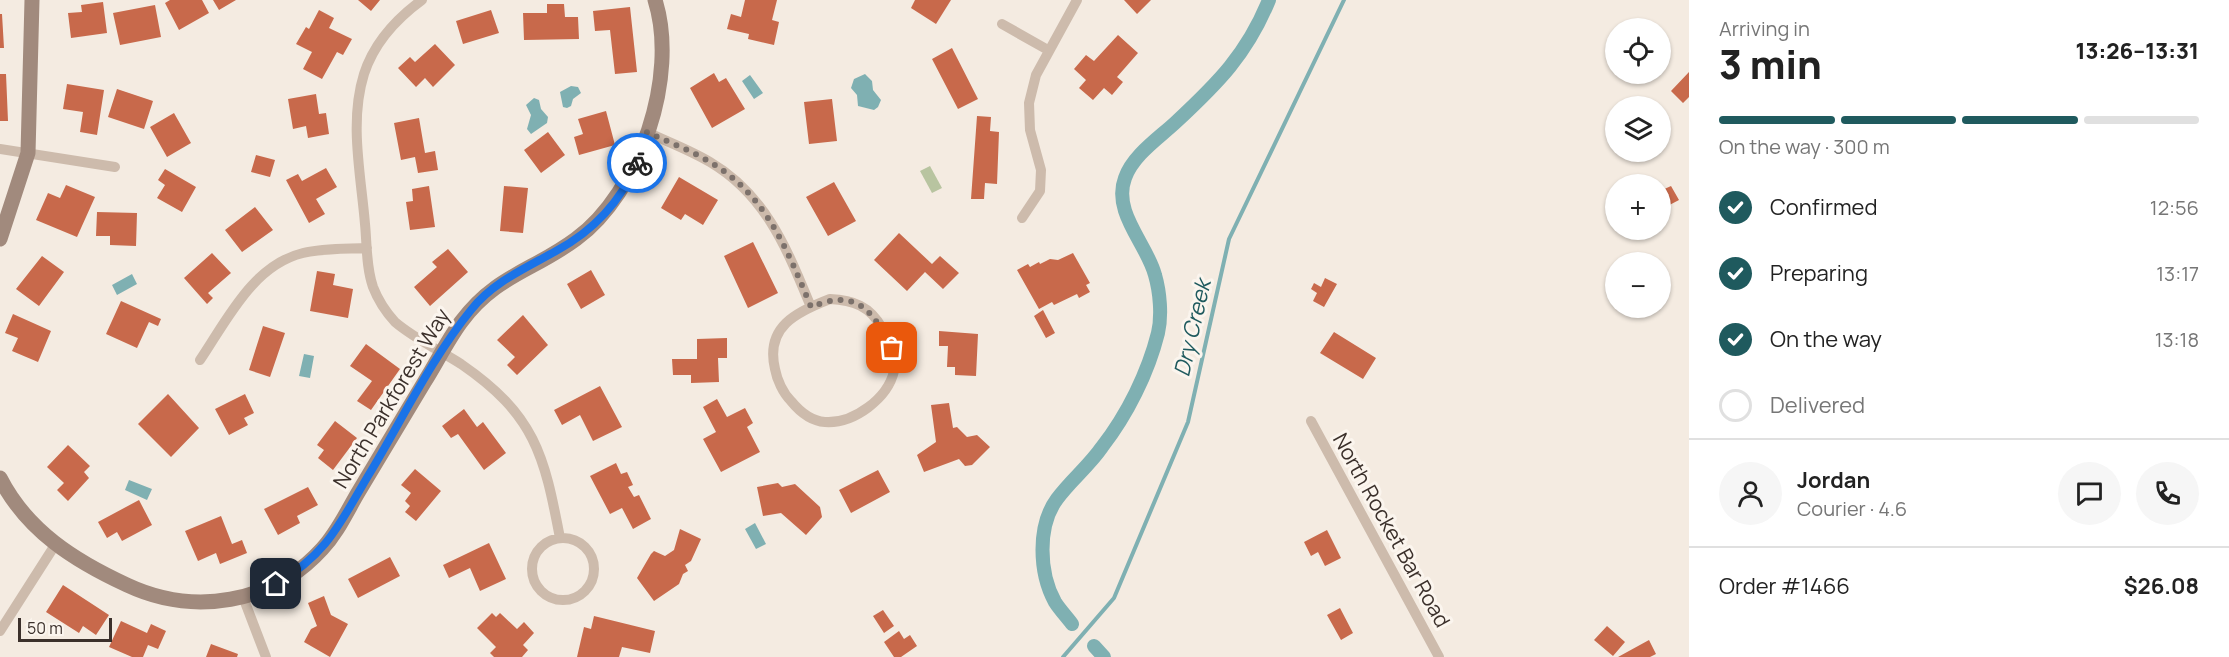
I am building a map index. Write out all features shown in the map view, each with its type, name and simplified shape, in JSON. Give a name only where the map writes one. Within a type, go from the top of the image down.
[{"type":"street","points":[[0,238],[28,153],[32,0]]},
{"type":"street","points":[[422,0],[390,28],[375,49],[364,72],[358,96],[356,129],[372,285],[385,311],[406,331],[499,393],[527,427],[545,466],[560,538]]},
{"type":"street","name":"North Parkforest Way","points":[[0,478],[19,508],[56,545],[96,571],[157,597],[191,603],[243,597],[291,575],[307,564],[333,536],[459,324],[492,289],[513,274],[573,242],[605,214],[632,175],[647,132],[662,62],[661,25],[655,0]]},
{"type":"street","points":[[1022,218],[1040,191],[1041,170],[1030,130],[1029,103],[1036,75],[1077,0]]},
{"type":"street","points":[[1002,24],[1048,50]]},
{"type":"street","points":[[647,132],[711,162],[751,194],[769,216],[783,239],[811,307]]},
{"type":"street","points":[[0,149],[115,167]]},
{"type":"street","points":[[200,360],[249,290],[269,269],[304,253],[367,248]]},
{"type":"street","points":[[830,299],[849,300],[867,308],[879,322],[892,348],[895,369],[887,391],[871,406],[845,419],[825,422],[802,414],[788,398],[776,377],[771,355],[778,332],[794,316],[811,307],[830,299]]},
{"type":"street","name":"North Rocket Bar Road","points":[[1311,421],[1439,657]]},
{"type":"street","points":[[560,538],[579,543],[587,549],[594,568],[588,587],[581,594],[561,600],[543,592],[532,575],[535,555],[550,541],[560,538]]},
{"type":"street","points":[[0,631],[56,545]]},
{"type":"street","points":[[243,597],[266,657]]},
{"type":"green space","points":[[930,166],[942,188],[932,193],[920,171]]},
{"type":"water","points":[[865,74],[872,81],[873,90],[881,100],[874,110],[858,106],[857,95],[851,88],[854,79]]},
{"type":"water","points":[[750,75],[763,93],[754,99],[742,81]]},
{"type":"water","points":[[571,86],[578,87],[581,93],[573,99],[571,106],[563,107],[560,92]]},
{"type":"water","points":[[534,98],[539,100],[541,109],[548,117],[547,123],[531,134],[527,129],[531,115],[526,105]]},
{"type":"water","points":[[132,274],[137,284],[117,295],[112,285]]},
{"type":"water","points":[[304,354],[314,356],[310,378],[299,376]]},
{"type":"water","points":[[129,480],[152,489],[147,500],[125,490]]},
{"type":"water","points":[[755,523],[766,544],[756,549],[745,529]]},
{"type":"building","points":[[170,0],[202,0],[209,13],[179,30],[165,3]]},
{"type":"building","points":[[213,0],[236,0],[219,10]]},
{"type":"building","points":[[358,0],[380,0],[371,11]]},
{"type":"building","points":[[745,0],[777,0],[772,20],[779,22],[774,45],[748,39],[749,34],[727,29],[731,14],[741,17]]},
{"type":"building","points":[[915,0],[951,0],[936,24],[911,8]]},
{"type":"building","points":[[1124,0],[1151,0],[1137,14]]},
{"type":"building","points":[[103,2],[107,33],[71,38],[68,13],[82,12],[81,5]]},
{"type":"building","points":[[547,4],[564,4],[565,17],[578,17],[579,39],[524,40],[523,13],[547,13]]},
{"type":"building","points":[[155,5],[161,37],[120,45],[113,13]]},
{"type":"building","points":[[630,7],[637,72],[615,74],[610,30],[595,31],[593,11]]},
{"type":"building","points":[[319,10],[334,18],[329,28],[352,39],[343,55],[337,52],[322,79],[303,69],[312,52],[296,44],[306,27],[309,29]]},
{"type":"building","points":[[491,10],[499,33],[463,44],[456,21]]},
{"type":"building","points":[[0,14],[2,14],[4,48],[0,48]]},
{"type":"building","points":[[1118,35],[1138,53],[1117,77],[1123,82],[1112,95],[1104,88],[1093,100],[1079,88],[1086,80],[1074,69],[1086,55],[1094,61]]},
{"type":"building","points":[[435,44],[455,65],[433,87],[425,78],[416,87],[398,68],[410,57],[415,62]]},
{"type":"building","points":[[952,48],[978,99],[958,109],[932,59]]},
{"type":"building","points":[[1689,72],[1689,97],[1683,103],[1671,91]]},
{"type":"building","points":[[714,73],[719,82],[726,78],[745,109],[712,128],[690,88]]},
{"type":"building","points":[[0,74],[6,74],[8,121],[0,121]]},
{"type":"building","points":[[67,84],[104,90],[97,135],[80,132],[83,112],[63,109]]},
{"type":"building","points":[[117,89],[153,101],[144,129],[108,117]]},
{"type":"building","points":[[316,94],[319,114],[326,113],[329,134],[308,138],[306,126],[293,129],[288,99]]},
{"type":"building","points":[[832,99],[837,141],[809,144],[804,102]]},
{"type":"building","points":[[606,111],[615,145],[579,155],[574,137],[583,134],[578,119]]},
{"type":"building","points":[[174,113],[191,143],[167,157],[150,127]]},
{"type":"building","points":[[977,116],[991,117],[990,131],[999,132],[997,184],[985,183],[984,199],[971,199]]},
{"type":"building","points":[[419,118],[425,153],[435,151],[438,170],[418,173],[415,157],[401,160],[394,123]]},
{"type":"building","points":[[548,132],[565,155],[541,173],[524,150]]},
{"type":"building","points":[[256,155],[275,160],[270,177],[251,172]]},
{"type":"building","points":[[326,168],[337,187],[316,199],[325,214],[309,223],[286,180],[298,174],[302,181]]},
{"type":"building","points":[[165,169],[196,187],[182,212],[157,198],[165,185],[158,180]]},
{"type":"building","points":[[679,177],[718,200],[703,225],[685,214],[681,220],[661,208]]},
{"type":"building","points":[[834,182],[856,221],[828,236],[806,197]]},
{"type":"building","points":[[66,185],[95,197],[77,237],[36,220],[48,193],[60,198]]},
{"type":"building","points":[[429,186],[435,227],[410,230],[406,202],[413,201],[412,189]]},
{"type":"building","points":[[504,186],[528,188],[523,233],[500,231]]},
{"type":"building","points":[[1671,186],[1679,200],[1671,204]]},
{"type":"building","points":[[255,207],[273,230],[242,252],[225,230]]},
{"type":"building","points":[[97,212],[137,213],[136,246],[110,245],[110,236],[96,236]]},
{"type":"building","points":[[899,233],[932,264],[940,256],[959,273],[943,289],[925,272],[907,291],[874,260]]},
{"type":"building","points":[[753,242],[778,293],[748,308],[724,256]]},
{"type":"building","points":[[448,249],[468,272],[430,306],[414,287],[437,267],[432,262]]},
{"type":"building","points":[[212,253],[231,273],[208,293],[213,298],[207,304],[184,278]]},
{"type":"building","points":[[1073,253],[1090,283],[1086,285],[1090,292],[1079,298],[1077,294],[1054,305],[1052,302],[1039,309],[1017,270],[1028,264],[1030,267],[1050,259],[1058,260]]},
{"type":"building","points":[[42,256],[64,272],[39,306],[16,289]]},
{"type":"building","points":[[591,270],[605,295],[581,309],[567,284]]},
{"type":"building","points":[[317,271],[335,274],[333,285],[353,289],[348,318],[310,311]]},
{"type":"building","points":[[1325,278],[1337,284],[1324,307],[1313,301],[1317,293],[1311,289],[1314,283],[1321,287]]},
{"type":"building","points":[[121,301],[161,319],[158,326],[149,322],[137,348],[106,334]]},
{"type":"building","points":[[1043,310],[1055,333],[1046,338],[1034,316]]},
{"type":"building","points":[[13,314],[51,331],[38,362],[12,351],[18,338],[5,333]]},
{"type":"building","points":[[523,315],[548,345],[517,375],[507,365],[515,357],[497,340]]},
{"type":"building","points":[[263,326],[285,333],[270,377],[249,370]]},
{"type":"building","points":[[939,331],[978,334],[976,376],[955,375],[955,367],[947,367],[948,346],[939,346]]},
{"type":"building","points":[[1334,332],[1376,358],[1363,379],[1320,353]]},
{"type":"building","points":[[727,338],[727,358],[718,358],[719,382],[691,383],[691,375],[673,375],[672,359],[697,359],[697,339]]},
{"type":"building","points":[[366,344],[400,369],[371,410],[357,401],[372,381],[350,366]]},
{"type":"building","points":[[600,386],[622,427],[593,441],[580,415],[562,425],[554,410]]},
{"type":"building","points":[[168,394],[199,428],[171,457],[138,424]]},
{"type":"building","points":[[245,394],[254,413],[244,418],[248,425],[229,435],[215,409]]},
{"type":"building","points":[[717,399],[727,417],[745,408],[753,423],[747,427],[760,452],[721,472],[703,439],[716,432],[703,407]]},
{"type":"building","points":[[949,403],[953,428],[957,427],[967,437],[977,435],[990,447],[972,465],[965,466],[959,459],[924,472],[917,455],[936,442],[931,405]]},
{"type":"building","points":[[464,409],[477,427],[483,422],[506,453],[484,470],[458,434],[451,438],[442,426]]},
{"type":"building","points":[[335,421],[357,438],[333,470],[318,458],[324,450],[317,445]]},
{"type":"building","points":[[68,445],[90,466],[84,472],[89,478],[68,501],[57,490],[64,483],[47,467]]},
{"type":"building","points":[[616,463],[621,474],[627,472],[633,485],[628,487],[634,497],[639,495],[651,519],[633,529],[622,508],[610,514],[590,476]]},
{"type":"building","points":[[415,469],[441,491],[416,521],[405,512],[410,506],[405,501],[411,493],[401,485]]},
{"type":"building","points":[[878,470],[890,492],[851,513],[839,490]]},
{"type":"building","points":[[778,483],[782,487],[795,484],[820,507],[822,517],[806,535],[781,513],[763,516],[757,487]]},
{"type":"building","points":[[308,487],[318,505],[297,516],[300,523],[278,535],[264,509]]},
{"type":"building","points":[[139,500],[152,525],[122,541],[117,532],[107,538],[98,522]]},
{"type":"building","points":[[221,516],[232,544],[242,540],[247,553],[220,564],[216,553],[198,561],[185,531]]},
{"type":"building","points":[[680,529],[701,539],[691,561],[685,565],[688,571],[683,574],[679,584],[654,601],[637,578],[654,551],[665,556],[674,550]]},
{"type":"building","points":[[1327,530],[1341,558],[1325,566],[1318,552],[1311,556],[1304,542]]},
{"type":"building","points":[[489,543],[506,579],[480,591],[470,568],[449,578],[443,565]]},
{"type":"building","points":[[390,557],[400,576],[358,598],[348,579]]},
{"type":"building","points":[[63,585],[109,615],[96,635],[83,626],[79,633],[46,612]]},
{"type":"building","points":[[324,596],[331,615],[348,624],[330,657],[304,642],[311,629],[317,626],[308,603]]},
{"type":"building","points":[[1340,608],[1353,633],[1341,640],[1327,615]]},
{"type":"building","points":[[883,610],[894,626],[884,633],[873,616]]},
{"type":"building","points":[[492,613],[496,617],[500,613],[517,629],[524,622],[534,633],[523,645],[528,650],[522,657],[494,657],[490,653],[496,647],[477,628]]},
{"type":"building","points":[[594,616],[655,631],[650,653],[622,647],[619,657],[577,657],[584,627],[591,629]]},
{"type":"building","points":[[121,621],[147,633],[151,624],[166,631],[158,649],[148,645],[143,657],[132,657],[109,647]]},
{"type":"building","points":[[1607,626],[1625,642],[1613,656],[1594,640]]},
{"type":"building","points":[[899,631],[904,639],[910,635],[917,646],[901,657],[894,657],[884,642]]},
{"type":"building","points":[[1649,640],[1656,654],[1650,657],[1618,657]]},
{"type":"building","points":[[211,644],[238,654],[237,657],[206,657]]},
{"type":"waterway","points":[[1072,624],[1055,602],[1046,577],[1043,564],[1043,536],[1046,522],[1057,499],[1097,454],[1128,407],[1149,363],[1160,319],[1157,282],[1151,263],[1132,228],[1123,203],[1122,191],[1125,178],[1140,154],[1191,108],[1230,67],[1251,36],[1269,0]]},
{"type":"waterway","name":"Dry Creek","points":[[1063,657],[1114,598],[1188,422],[1229,239],[1344,0]]},
{"type":"waterway","points":[[1094,646],[1104,657]]},
{"type":"way so far","points":[[637,163],[647,132],[711,162],[733,177],[769,216],[783,239],[811,307],[830,299],[849,300],[867,308],[879,322],[892,348]]},
{"type":"route","points":[[276,584],[307,564],[333,536],[459,324],[473,307],[513,274],[573,242],[589,230],[619,197],[637,163]]}]
